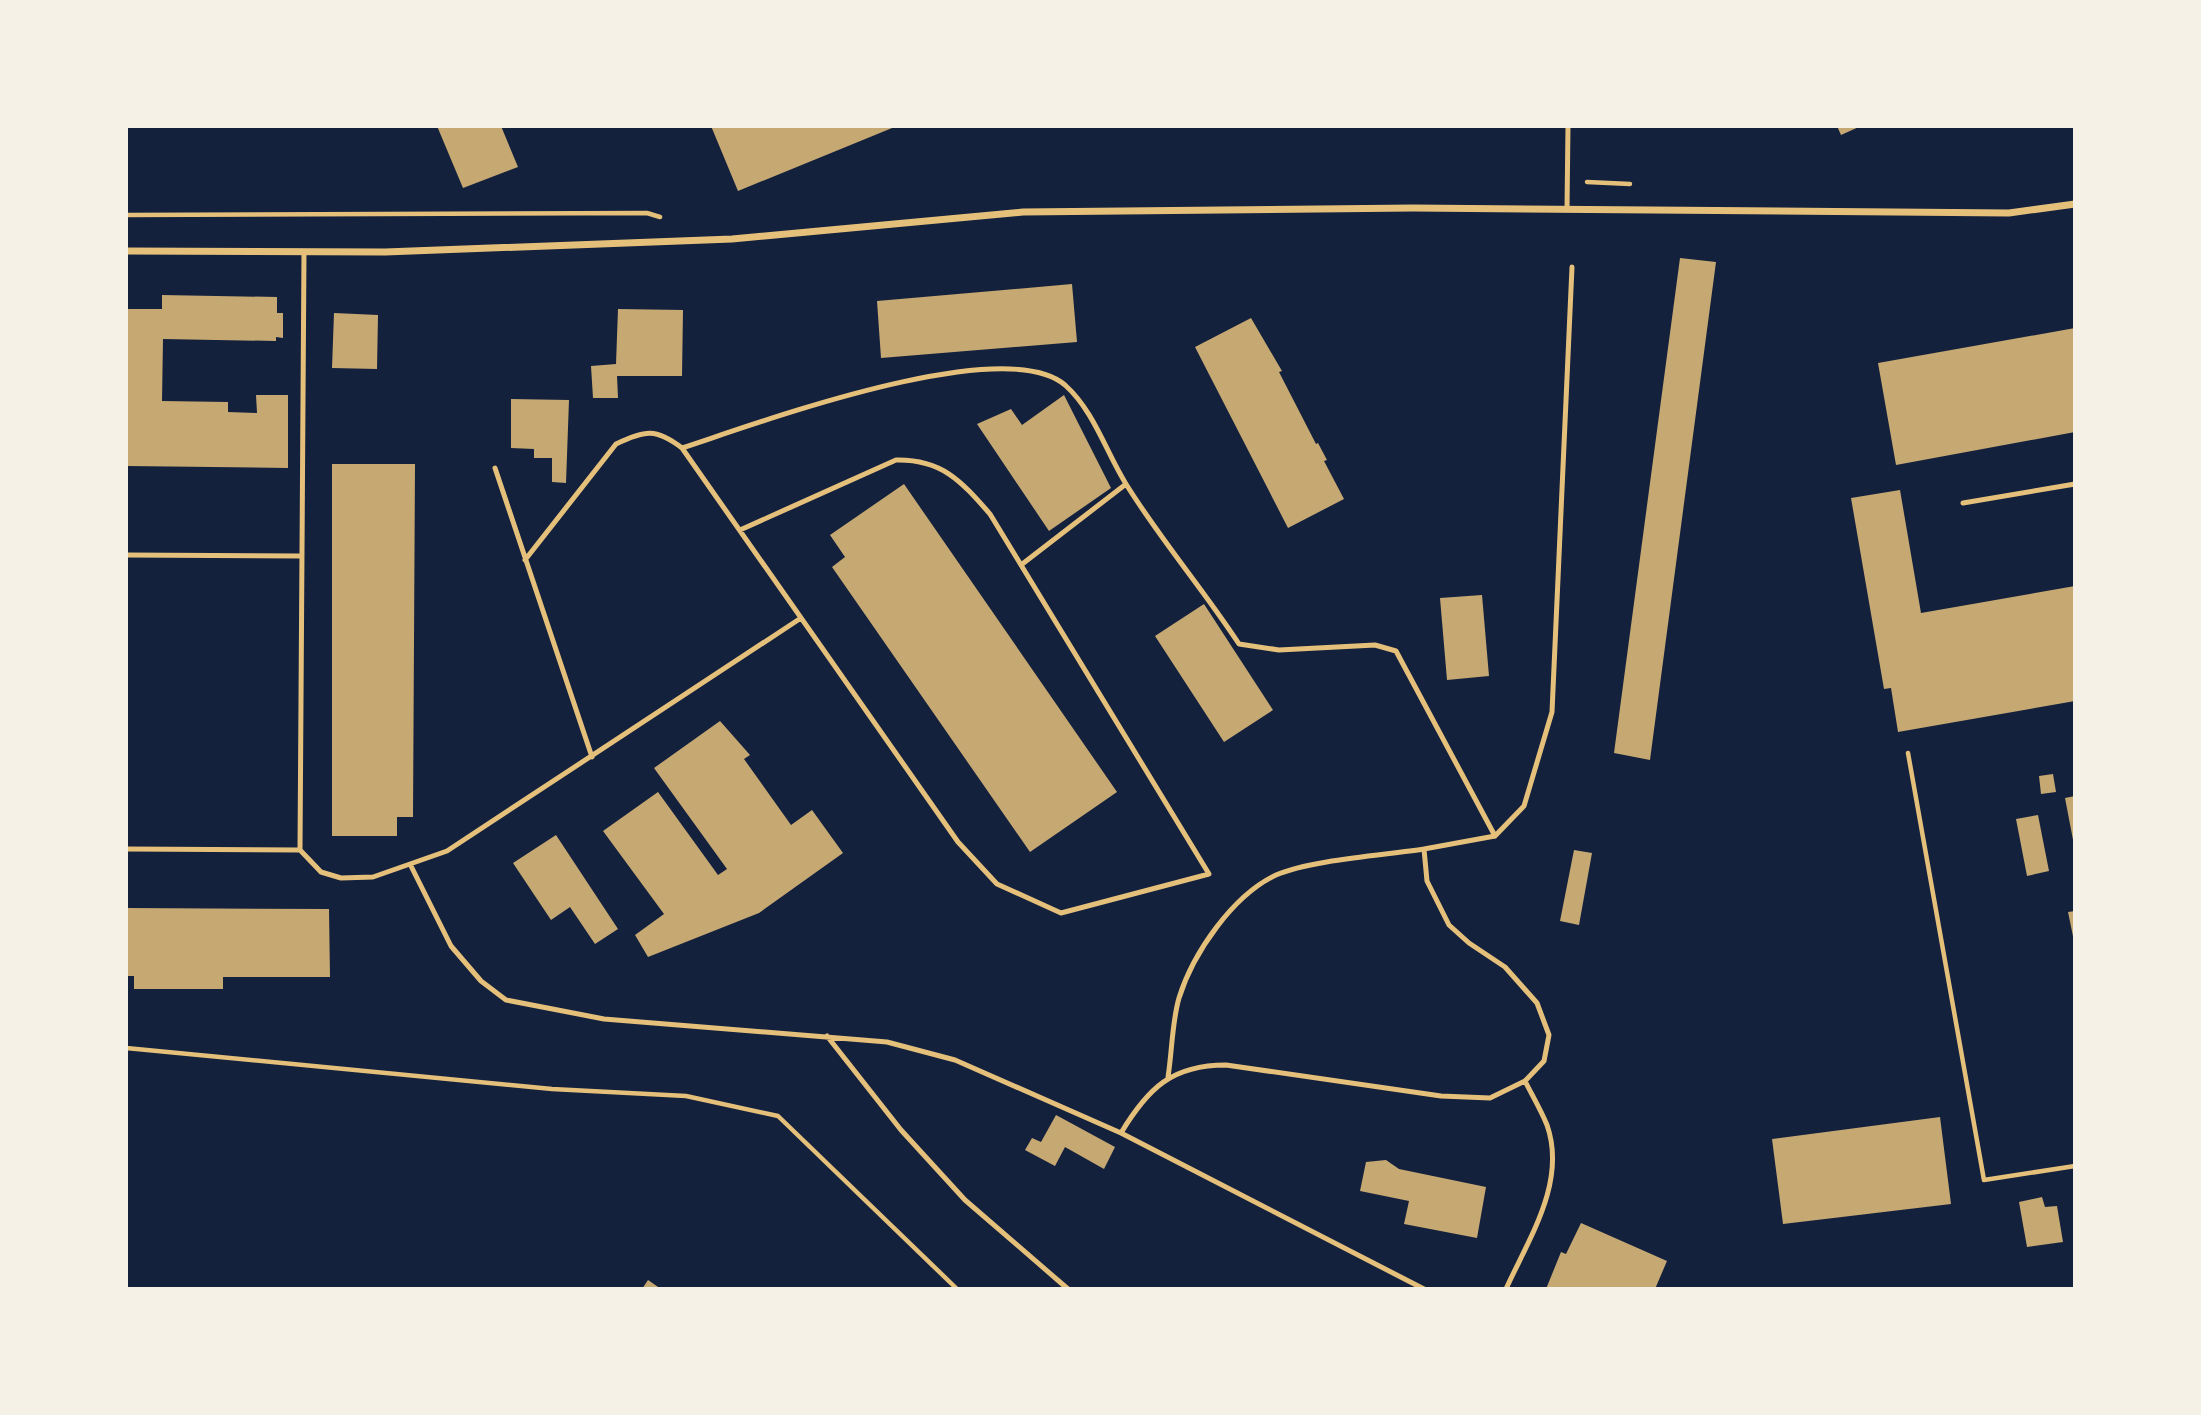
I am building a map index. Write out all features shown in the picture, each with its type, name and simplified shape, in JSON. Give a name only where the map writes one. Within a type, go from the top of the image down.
[{"type":"street","points":[[126,251],[385,252],[732,239],[1023,212],[1567,209],[2009,213],[2075,204]]},
{"type":"lane","points":[[1567,209],[1568,126]]},
{"type":"lane","points":[[304,252],[300,849],[321,872],[341,878],[373,877],[411,866],[447,850],[488,826],[801,618]]},
{"type":"lane","points":[[1168,1077],[1179,998],[1202,951],[1226,914],[1251,889],[1278,874],[1307,867],[1495,836],[1524,806],[1552,712],[1572,267]]},
{"type":"lane","points":[[682,448],[863,390],[964,371],[1012,370],[1048,374],[1065,386],[1088,413],[1126,484],[1239,644],[1279,650],[1375,645],[1396,651],[1495,836]]},
{"type":"lane","points":[[525,559],[616,444],[635,435],[664,434],[682,448],[958,842],[997,884],[1061,913],[1209,874],[990,514],[964,484],[921,459],[896,460],[740,530]]},
{"type":"lane","points":[[495,468],[592,757]]},
{"type":"lane","points":[[1021,565],[1126,484]]},
{"type":"lane","points":[[1963,503],[2075,484]]},
{"type":"lane","points":[[126,555],[302,556]]},
{"type":"lane","points":[[126,849],[300,849]]},
{"type":"lane","points":[[1121,1133],[1140,1101],[1168,1077],[1199,1065],[1226,1065],[1441,1096],[1490,1098],[1525,1081],[1544,1061],[1549,1035],[1537,1003],[1505,967],[1469,943],[1449,925],[1427,881],[1424,849]]},
{"type":"lane","points":[[411,866],[452,946],[481,981],[506,1000],[604,1019],[887,1042],[955,1060],[1121,1133],[1424,1289]]},
{"type":"lane","points":[[826,1035],[901,1130],[965,1200],[1068,1289]]},
{"type":"lane","points":[[1506,1289],[1550,1190],[1553,1154],[1547,1126],[1525,1081]]},
{"type":"path","points":[[126,215],[647,213],[671,220]]},
{"type":"path","points":[[1908,752],[1984,1181],[2075,1166]]},
{"type":"path","points":[[126,1048],[552,1089],[685,1096],[778,1116],[957,1289]]},
{"type":"building","points":[[437,126],[501,126],[518,167],[463,188]]},
{"type":"building","points":[[711,126],[897,126],[738,191]]},
{"type":"building","points":[[1837,126],[1861,126],[1841,135]]},
{"type":"building","points":[[1680,258],[1716,262],[1650,760],[1614,753]]},
{"type":"building","points":[[1072,284],[1077,342],[881,358],[877,301]]},
{"type":"building","points":[[162,295],[277,297],[277,313],[283,313],[283,338],[276,337],[276,341],[163,339],[162,401],[228,402],[228,412],[257,413],[256,395],[288,395],[288,468],[126,466],[126,309],[162,309]]},
{"type":"building","points":[[618,309],[683,310],[682,376],[617,376],[618,398],[593,398],[591,366],[616,364]]},
{"type":"building","points":[[334,313],[378,315],[377,369],[332,368]]},
{"type":"building","points":[[1251,318],[1282,371],[1279,372],[1327,460],[1324,461],[1344,499],[1288,528],[1195,347]]},
{"type":"building","points":[[2075,328],[2075,432],[1896,465],[1878,363]]},
{"type":"building","points":[[1064,395],[1111,488],[1049,531],[977,424],[1011,409],[1022,425]]},
{"type":"building","points":[[511,399],[569,400],[566,483],[552,482],[552,458],[534,458],[534,449],[511,448]]},
{"type":"building","points":[[332,464],[415,464],[413,817],[397,817],[397,836],[332,836]]},
{"type":"building","points":[[904,484],[1117,792],[1030,852],[832,567],[845,557],[830,535]]},
{"type":"building","points":[[1900,490],[1921,613],[2075,586],[2075,701],[1898,732],[1891,688],[1884,689],[1851,498]]},
{"type":"building","points":[[1482,595],[1489,676],[1447,680],[1440,598]]},
{"type":"building","points":[[1204,604],[1273,710],[1224,742],[1155,636]]},
{"type":"building","points":[[720,721],[750,755],[744,759],[791,825],[812,810],[843,853],[759,913],[648,957],[635,935],[664,914],[603,831],[658,792],[718,875],[727,869],[654,768]]},
{"type":"building","points":[[2053,774],[2056,792],[2041,794],[2039,776]]},
{"type":"building","points":[[2075,796],[2075,845],[2074,845],[2065,798]]},
{"type":"building","points":[[2038,815],[2049,871],[2027,876],[2016,819]]},
{"type":"building","points":[[556,835],[618,929],[595,944],[570,907],[551,920],[513,863]]},
{"type":"building","points":[[1574,850],[1592,853],[1579,925],[1560,921]]},
{"type":"building","points":[[126,908],[329,909],[330,977],[223,977],[223,989],[134,989],[134,976],[126,976]]},
{"type":"building","points":[[2075,911],[2075,941],[2074,941],[2068,912]]},
{"type":"building","points":[[1056,1115],[1115,1147],[1104,1169],[1065,1147],[1055,1166],[1025,1150],[1032,1138],[1041,1142]]},
{"type":"building","points":[[1940,1117],[1951,1204],[1783,1224],[1772,1139]]},
{"type":"building","points":[[1386,1160],[1399,1169],[1486,1187],[1477,1238],[1404,1224],[1409,1201],[1360,1191],[1366,1162]]},
{"type":"building","points":[[2042,1197],[2045,1207],[2057,1206],[2063,1242],[2027,1247],[2019,1202]]},
{"type":"building","points":[[1581,1223],[1667,1261],[1655,1289],[1546,1289],[1561,1252],[1566,1254]]},
{"type":"building","points":[[648,1280],[661,1289],[642,1289]]}]
